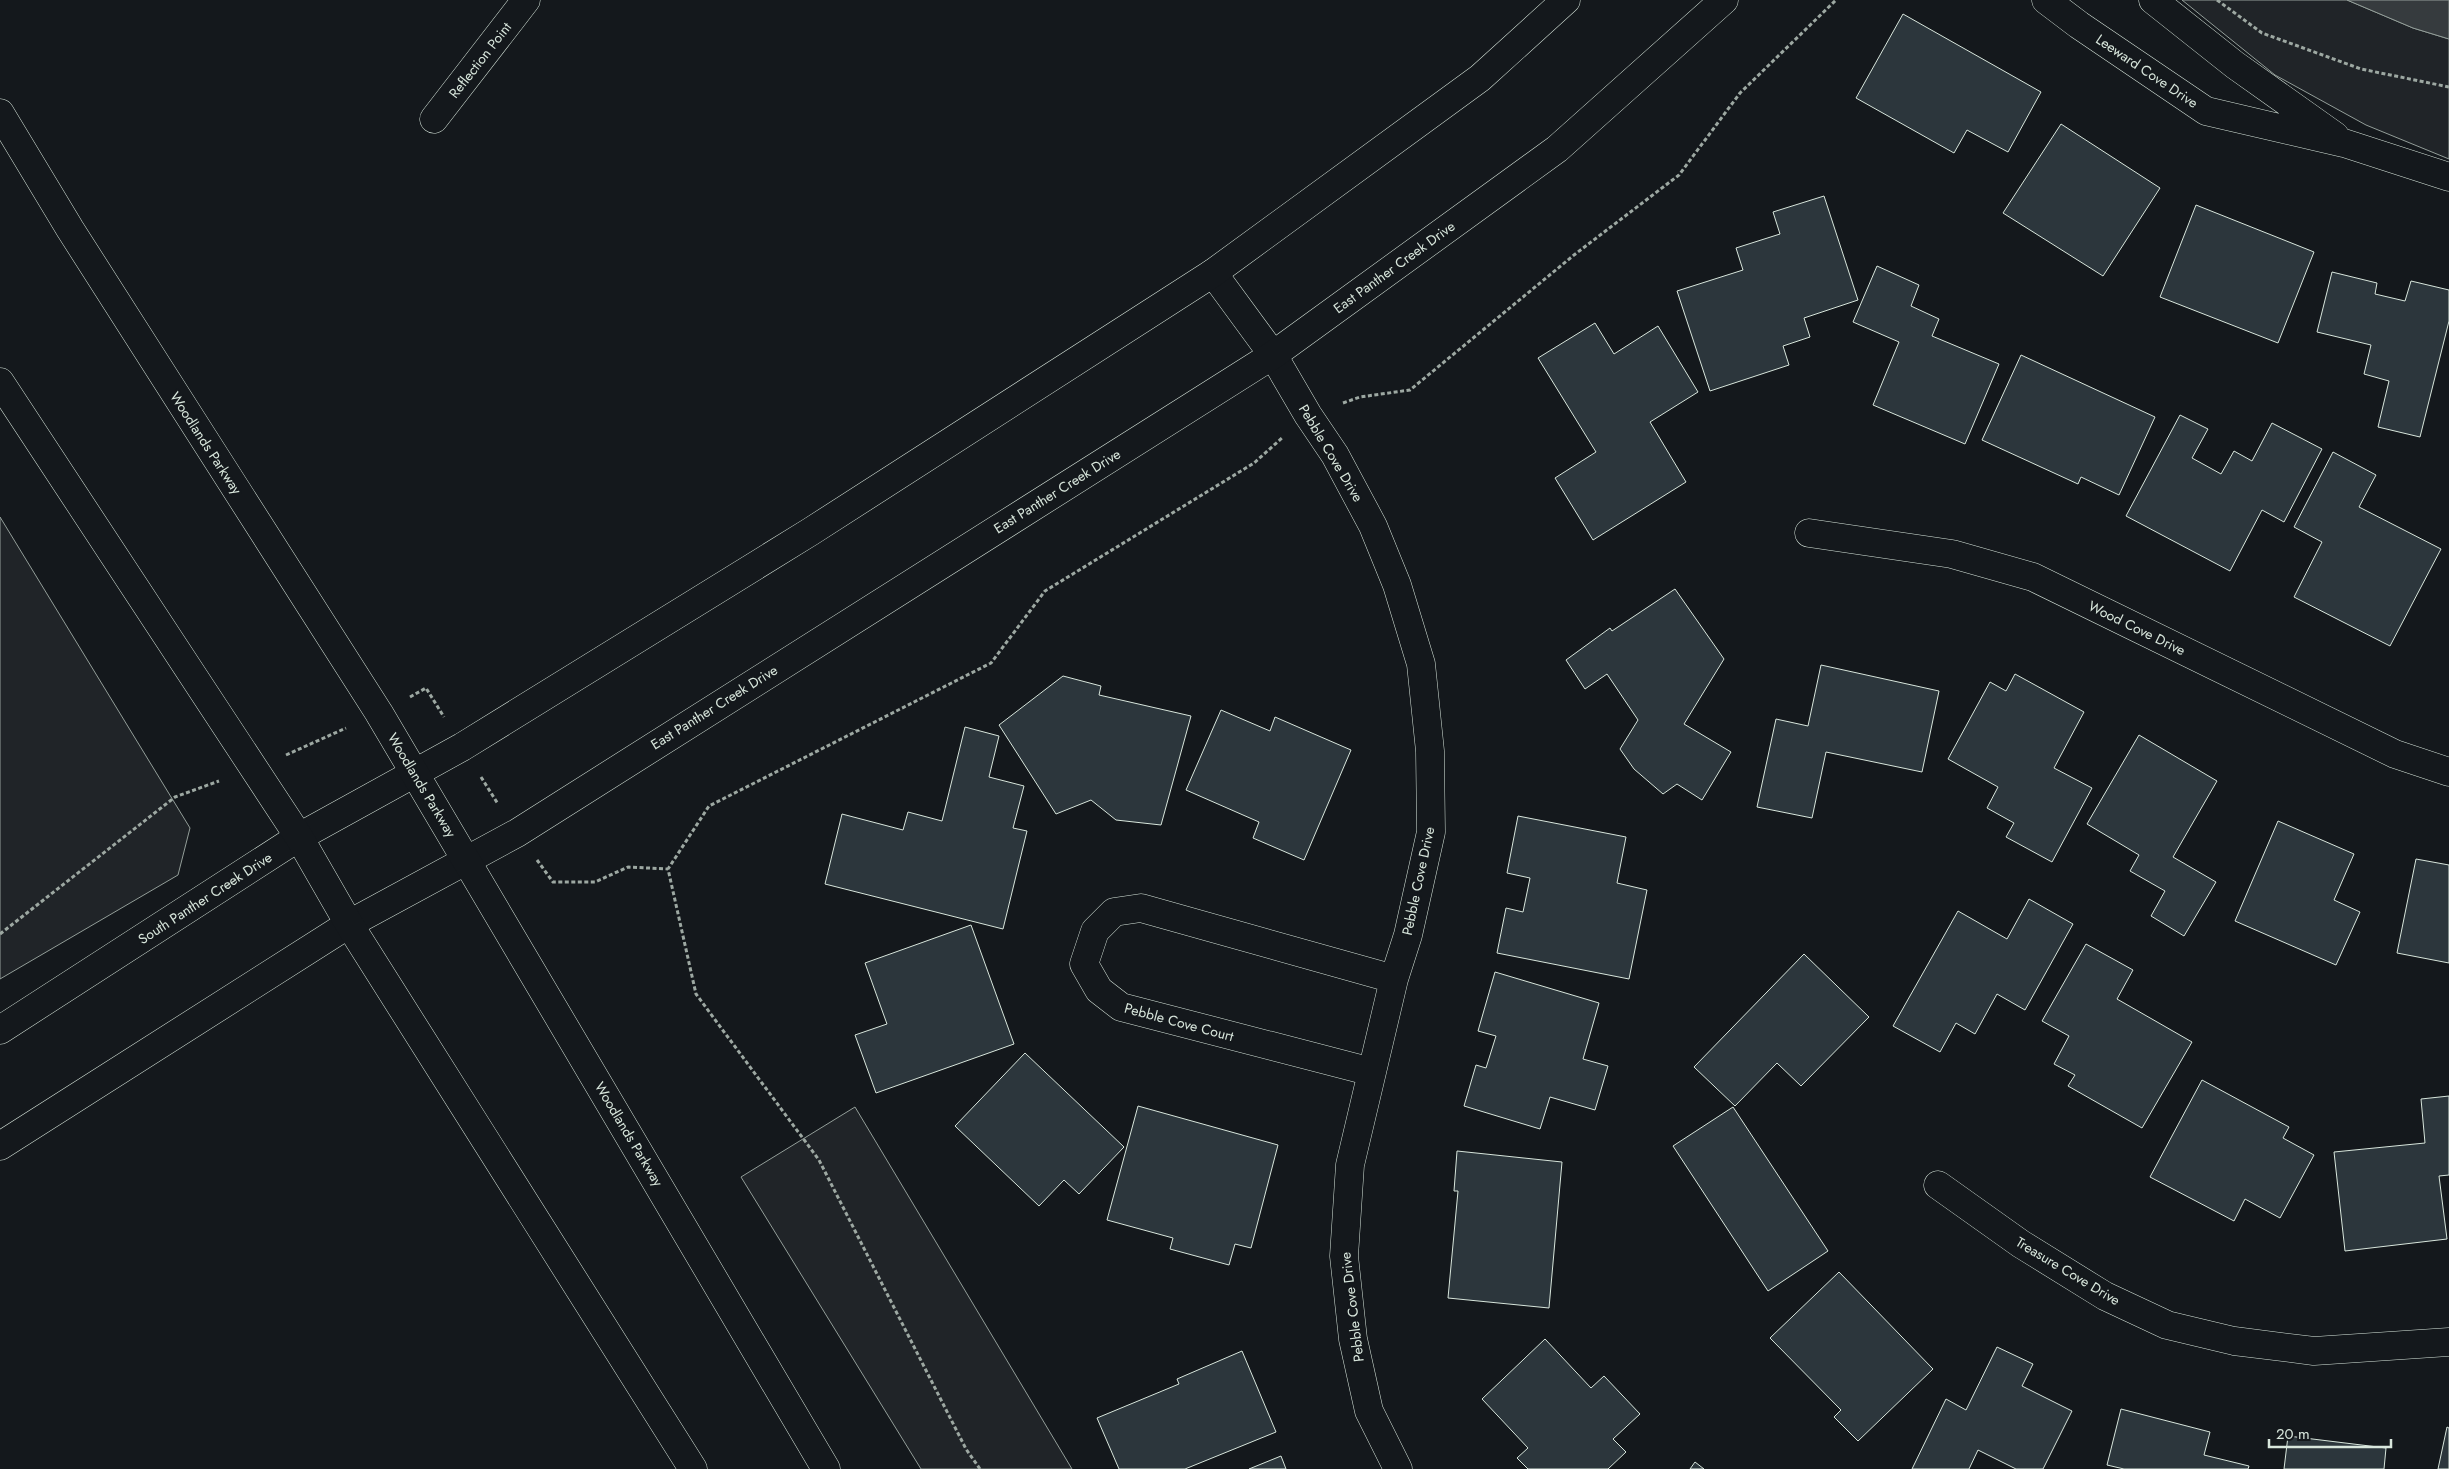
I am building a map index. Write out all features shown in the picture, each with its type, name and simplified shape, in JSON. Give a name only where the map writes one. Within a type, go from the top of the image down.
[{"type":"street","name":"Reflection Point","points":[[434,119],[526,0]]},
{"type":"street","points":[[415,773],[462,747],[810,532],[1212,273],[1480,78],[1566,0]]},
{"type":"street","name":"East Panther Creek Drive","points":[[349,924],[517,833],[1273,356],[1557,149],[1724,0]]},
{"type":"street","name":"Leeward Cove Drive","points":[[2046,0],[2079,25],[2206,111],[2344,143],[2449,177]]},
{"type":"street","name":"Leeward Cove Drive","points":[[2152,0],[2235,65],[2344,143]]},
{"type":"street","name":"Woodlands Parkway","points":[[0,113],[70,230],[379,713],[826,1469]]},
{"type":"street","name":"Pebble Cove Drive","points":[[1212,273],[1273,356],[1308,415],[1335,455],[1373,526],[1397,585],[1421,664],[1430,752],[1431,832],[1408,935],[1394,979],[1350,1165],[1344,1256],[1353,1339],[1369,1411],[1398,1469]]},
{"type":"street","points":[[0,382],[299,837],[349,924],[693,1469]]},
{"type":"street","name":"Wood Cove Drive","points":[[1809,533],[1952,554],[2033,577],[2395,754],[2449,772]]},
{"type":"street","name":"South Panther Creek Drive","points":[[0,1030],[299,837],[415,773]]},
{"type":"street","name":"Pebble Cove Court","points":[[1372,1072],[1121,1007],[1099,990],[1084,964],[1095,931],[1114,912],[1141,908],[1394,979]]},
{"type":"street","points":[[0,1146],[349,924]]},
{"type":"street","name":"Treasure Cove Drive","points":[[1938,1185],[2021,1244],[2105,1296],[2167,1325],[2234,1341],[2314,1351],[2449,1342]]},
{"type":"path","points":[[980,1469],[966,1449],[819,1160],[696,994],[668,869],[709,806],[991,663],[1045,591],[1254,463],[1308,415],[1360,397],[1410,390],[1574,255],[1679,175],[1740,93],[1836,0]]},
{"type":"path","points":[[2217,0],[2262,32],[2361,69],[2449,87]]},
{"type":"shaded area","points":[[2182,0],[2347,0],[2413,28],[2449,39],[2449,159],[2366,125],[2275,75]]},
{"type":"shaded area","points":[[2347,0],[2449,0],[2449,39],[2413,28]]},
{"type":"shaded area","points":[[0,517],[190,828],[178,875],[0,979]]},
{"type":"shaded area","points":[[855,1107],[1072,1469],[921,1469],[741,1177]]},
{"type":"building","points":[[1903,14],[2041,92],[2008,152],[1967,130],[1954,153],[1856,98]]},
{"type":"building","points":[[2061,124],[2160,188],[2103,276],[2003,213]]},
{"type":"building","points":[[1824,196],[1858,300],[1804,318],[1810,337],[1783,346],[1789,365],[1710,391],[1677,291],[1743,270],[1736,248],[1780,234],[1773,212]]},
{"type":"building","points":[[2196,205],[2314,252],[2278,343],[2160,297]]},
{"type":"building","points":[[1877,266],[1919,285],[1911,306],[1939,319],[1932,336],[1999,364],[1965,444],[1873,405],[1899,342],[1853,322]]},
{"type":"building","points":[[2332,272],[2377,283],[2375,294],[2405,301],[2411,281],[2449,290],[2449,321],[2420,437],[2378,427],[2389,381],[2364,374],[2371,345],[2317,332]]},
{"type":"building","points":[[1595,323],[1614,354],[1658,326],[1698,392],[1650,422],[1686,482],[1593,540],[1555,478],[1596,452],[1538,358]]},
{"type":"building","points":[[2021,355],[2155,417],[2119,495],[2081,477],[2078,484],[1982,440]]},
{"type":"building","points":[[2180,415],[2208,429],[2192,458],[2221,474],[2234,451],[2252,461],[2272,423],[2322,449],[2284,522],[2262,510],[2230,571],[2126,516]]},
{"type":"building","points":[[2333,452],[2376,475],[2359,507],[2441,549],[2390,646],[2294,597],[2322,542],[2294,527]]},
{"type":"building","points":[[1675,589],[1724,659],[1684,724],[1731,752],[1702,800],[1677,784],[1663,794],[1634,769],[1620,749],[1638,720],[1607,674],[1585,689],[1566,660],[1610,628],[1612,631]]},
{"type":"building","points":[[1821,665],[1939,691],[1922,772],[1826,752],[1812,818],[1757,807],[1776,719],[1808,726]]},
{"type":"building","points":[[2015,674],[2084,712],[2054,768],[2092,788],[2052,862],[2006,837],[2014,823],[1987,808],[1998,787],[1948,759],[1990,682],[2006,691]]},
{"type":"building","points":[[1063,676],[1101,686],[1099,695],[1191,716],[1161,825],[1116,820],[1091,800],[1056,814],[999,725]]},
{"type":"building","points":[[1221,710],[1270,731],[1275,717],[1351,750],[1304,860],[1253,838],[1259,822],[1186,790]]},
{"type":"building","points":[[965,727],[999,736],[989,777],[1024,786],[1013,828],[1027,831],[1003,929],[825,884],[842,814],[903,830],[908,812],[942,821]]},
{"type":"building","points":[[2139,735],[2217,781],[2173,857],[2216,882],[2184,936],[2151,916],[2165,891],[2130,871],[2139,855],[2087,824]]},
{"type":"building","points":[[1518,816],[1626,837],[1617,883],[1647,890],[1629,979],[1497,953],[1506,908],[1523,912],[1530,878],[1507,873]]},
{"type":"building","points":[[2278,821],[2354,854],[2334,900],[2360,912],[2336,965],[2235,921]]},
{"type":"building","points":[[2416,859],[2449,865],[2449,963],[2397,953]]},
{"type":"building","points":[[2029,899],[2073,924],[2025,1010],[1997,994],[1975,1034],[1956,1023],[1940,1052],[1893,1026],[1958,911],[2007,939]]},
{"type":"building","points":[[971,925],[1014,1044],[876,1093],[855,1035],[887,1024],[865,963]]},
{"type":"building","points":[[2086,944],[2133,970],[2117,999],[2192,1042],[2142,1128],[2068,1086],[2075,1075],[2054,1064],[2069,1036],[2042,1021]]},
{"type":"building","points":[[1804,954],[1869,1017],[1801,1086],[1777,1063],[1735,1106],[1694,1067]]},
{"type":"building","points":[[1495,972],[1599,1003],[1583,1059],[1608,1066],[1595,1110],[1550,1097],[1540,1129],[1464,1106],[1476,1065],[1486,1068],[1496,1036],[1478,1031]]},
{"type":"building","points":[[1025,1053],[1124,1147],[1079,1194],[1064,1180],[1039,1206],[955,1126]]},
{"type":"building","points":[[2202,1080],[2289,1127],[2283,1138],[2314,1155],[2280,1218],[2245,1199],[2234,1221],[2150,1177]]},
{"type":"building","points":[[2449,1096],[2449,1175],[2439,1176],[2447,1239],[2345,1251],[2334,1152],[2425,1143],[2421,1099]]},
{"type":"building","points":[[1138,1106],[1278,1145],[1251,1248],[1235,1244],[1229,1265],[1170,1249],[1173,1238],[1107,1220]]},
{"type":"building","points":[[1733,1107],[1828,1251],[1768,1291],[1673,1146]]},
{"type":"building","points":[[1457,1151],[1562,1162],[1549,1308],[1448,1298],[1458,1191],[1454,1191]]},
{"type":"building","points":[[1839,1272],[1933,1369],[1858,1441],[1834,1417],[1841,1410],[1770,1338]]},
{"type":"building","points":[[1545,1339],[1591,1388],[1604,1376],[1640,1414],[1613,1439],[1626,1452],[1608,1469],[1528,1469],[1517,1458],[1528,1448],[1482,1399]]},
{"type":"building","points":[[1997,1347],[2033,1364],[2022,1386],[2072,1411],[2043,1469],[2016,1469],[1978,1450],[1969,1469],[1912,1469],[1946,1399],[1966,1410]]},
{"type":"building","points":[[1242,1351],[1276,1432],[1185,1469],[1119,1469],[1097,1418],[1179,1384],[1177,1379]]},
{"type":"building","points":[[2121,1409],[2210,1432],[2204,1455],[2249,1466],[2248,1469],[2124,1469],[2107,1465]]},
{"type":"building","points":[[2447,1427],[2449,1428],[2449,1469],[2438,1469]]},
{"type":"building","points":[[2288,1436],[2386,1448],[2384,1469],[2284,1469]]},
{"type":"building","points":[[1281,1456],[1286,1469],[1249,1469]]},
{"type":"building","points":[[1695,1462],[1704,1469],[1690,1469]]}]
